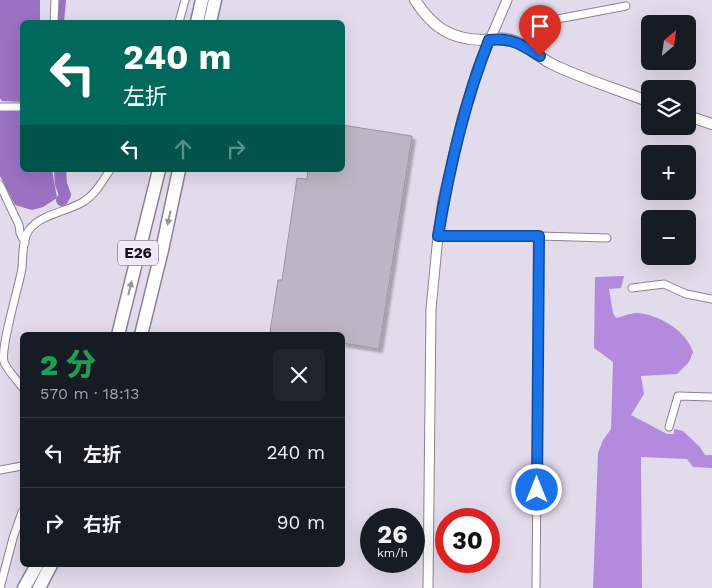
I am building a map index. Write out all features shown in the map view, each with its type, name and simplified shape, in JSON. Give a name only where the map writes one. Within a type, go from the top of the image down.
[{"type":"highway","points":[[197,20],[202,0]]},
{"type":"highway","points":[[211,20],[216,0]]},
{"type":"highway","name":"E26","points":[[119,332],[159,172]]},
{"type":"highway","name":"E26","points":[[142,332],[179,172]]},
{"type":"highway","points":[[24,588],[36,567]]},
{"type":"highway","points":[[39,588],[50,567]]},
{"type":"main road","points":[[415,0],[424,14],[446,33],[459,38],[489,40],[502,38],[515,42],[549,62],[641,99]]},
{"type":"main road","points":[[696,119],[712,124]]},
{"type":"street","points":[[54,20],[55,0]]},
{"type":"street","points":[[180,20],[185,0]]},
{"type":"street","points":[[428,588],[431,308],[438,236],[443,200],[462,119],[477,70],[507,0]]},
{"type":"street","points":[[530,50],[536,32],[547,21],[626,6]]},
{"type":"street","points":[[0,107],[20,107]]},
{"type":"street","points":[[20,384],[4,361],[4,346],[29,231],[36,223],[50,215],[85,201],[98,189],[109,172]]},
{"type":"street","points":[[0,185],[19,225],[20,233],[25,243]]},
{"type":"street","points":[[438,236],[607,238]]},
{"type":"street","points":[[536,588],[539,236]]},
{"type":"street","points":[[632,288],[664,284],[686,294],[712,299]]},
{"type":"street","points":[[669,427],[678,396],[712,397]]},
{"type":"street","points":[[0,470],[20,466]]},
{"type":"street","points":[[0,588],[20,518]]},
{"type":"shaded area","points":[[0,0],[40,0],[40,20],[20,20],[20,102],[2,101],[0,98]]},
{"type":"shaded area","points":[[0,111],[20,111],[20,172],[52,172],[57,198],[43,207],[32,210],[15,205],[0,176]]},
{"type":"shaded area","points":[[624,276],[621,288],[609,289],[613,313],[616,318],[636,313],[653,316],[678,330],[693,352],[689,362],[677,374],[641,376],[644,394],[631,415],[667,434],[674,434],[674,429],[683,431],[700,447],[705,455],[712,455],[712,468],[693,467],[687,459],[641,457],[642,588],[593,588],[598,453],[603,440],[611,429],[613,362],[594,348],[595,277]]},
{"type":"building","points":[[345,125],[412,136],[379,349],[345,343],[345,332],[270,332],[278,280],[282,280],[297,178],[307,179],[308,172],[345,172]]},
{"type":"waterway","points":[[58,20],[60,0]]},
{"type":"waterway","points":[[60,172],[61,184],[65,195],[62,200]]},
{"type":"route","points":[[537,490],[539,236],[438,236],[443,200],[462,119],[477,70],[489,40],[502,38],[515,42],[540,56]]}]
